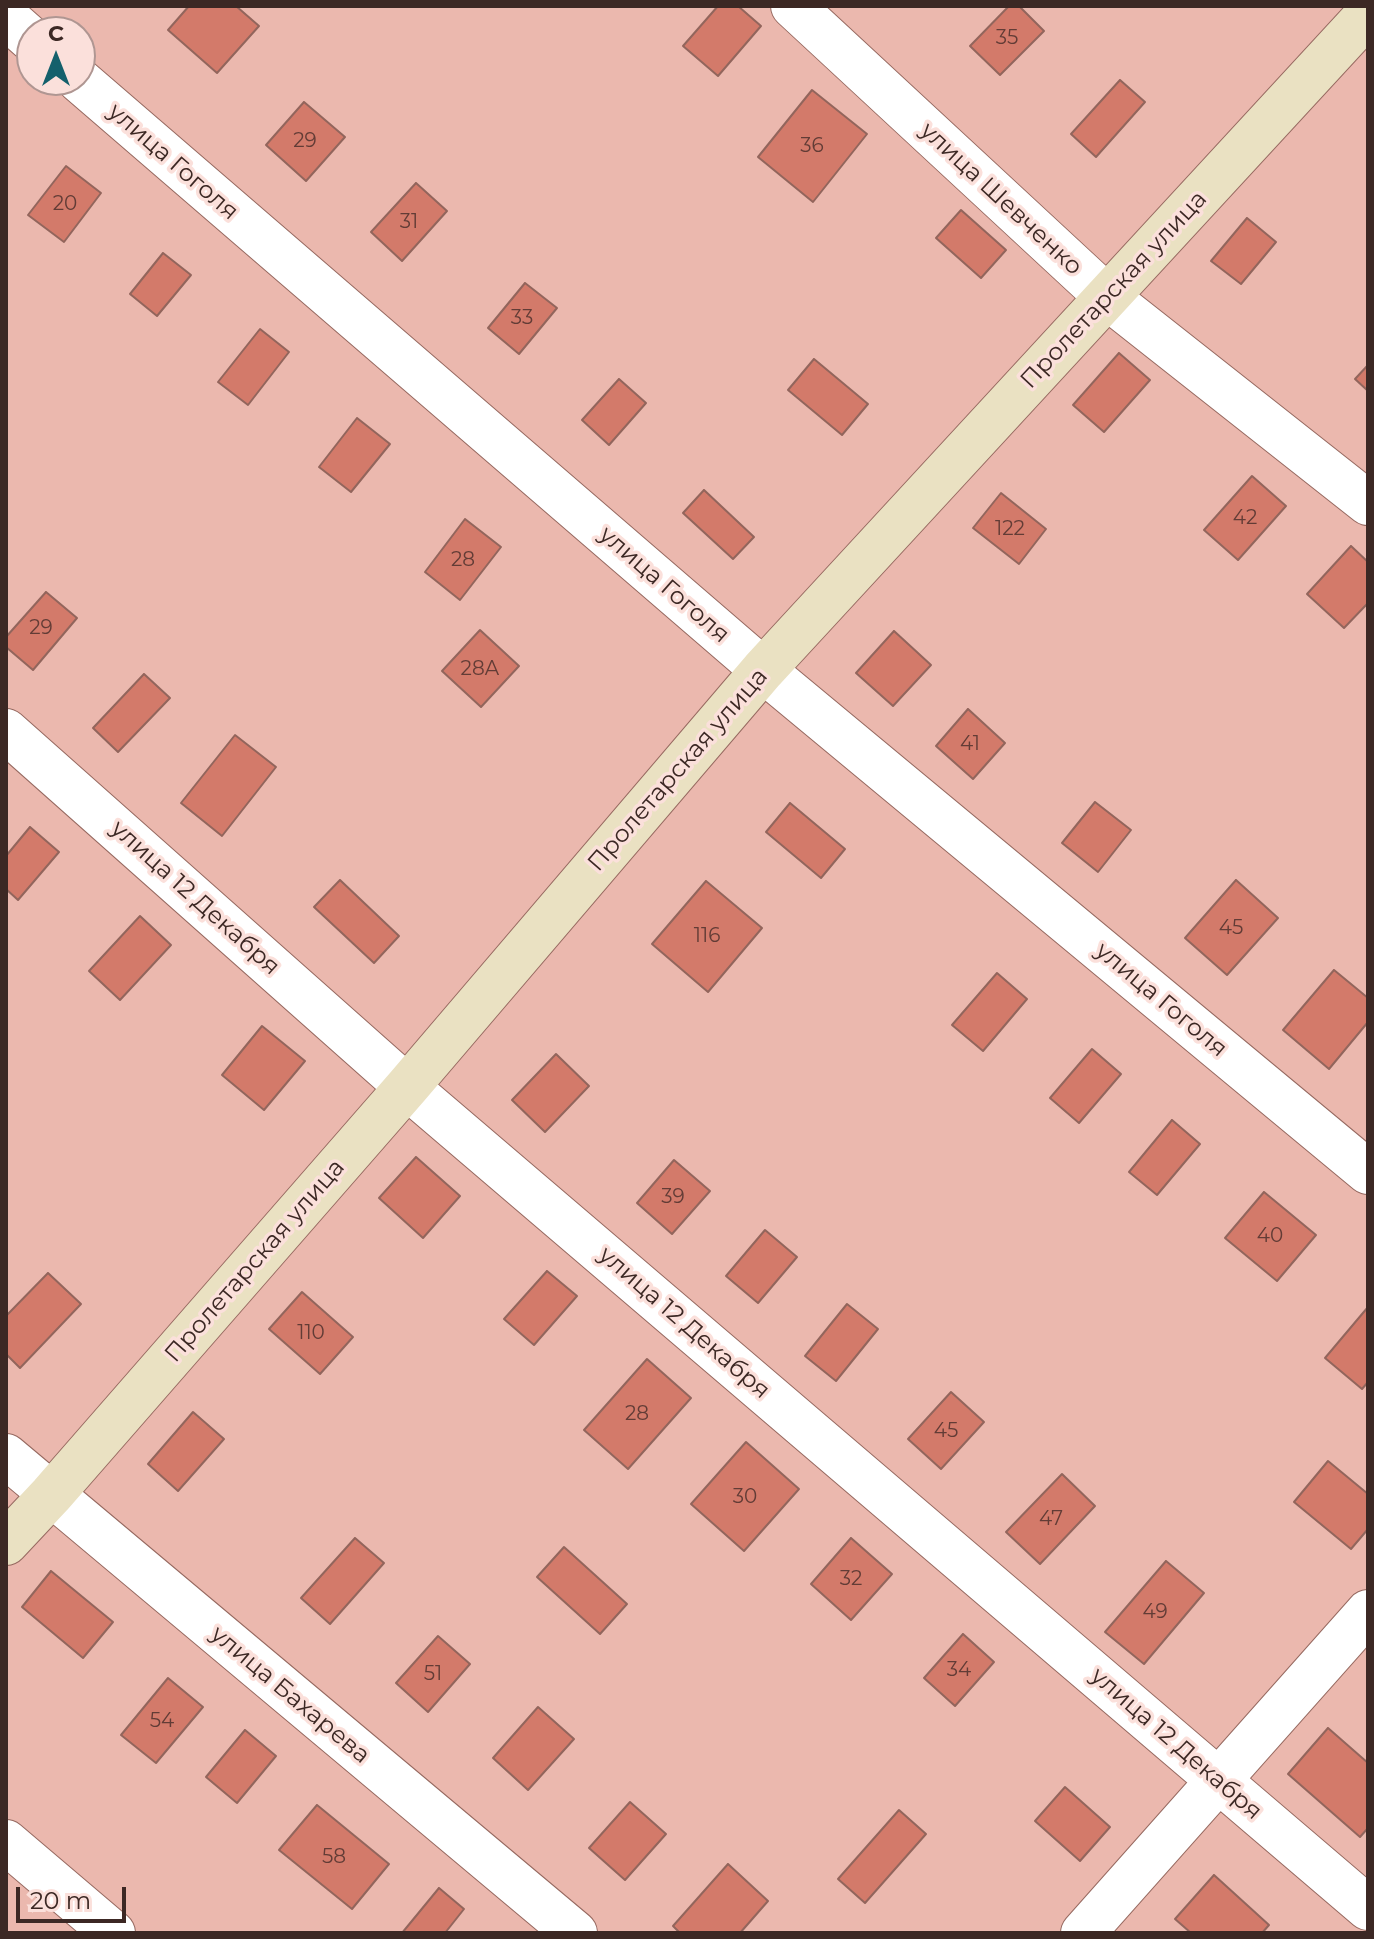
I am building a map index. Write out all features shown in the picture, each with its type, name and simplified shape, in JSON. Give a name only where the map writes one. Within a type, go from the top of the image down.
[{"type":"main road","name":"Пролетарская улица","points":[[6,1543],[407,1087],[763,670],[1368,14]]},
{"type":"street","name":"улица Шевченко","points":[[793,6],[1107,297],[1368,503]]},
{"type":"street","name":"улица Гоголя","points":[[96,95],[763,670],[1368,1172]]},
{"type":"street","name":"улица 12 Декабря","points":[[6,731],[407,1087],[1368,1908]]},
{"type":"street","name":"улица Бахарева","points":[[6,1456],[575,1933]]},
{"type":"street","points":[[1083,1933],[1368,1612]]},
{"type":"street","points":[[6,1842],[113,1933]]},
{"type":"building","points":[[189,6],[236,6],[259,26],[217,73],[168,30]]},
{"type":"building","points":[[718,6],[738,6],[761,26],[718,76],[683,46]]},
{"type":"building","points":[[1009,6],[1019,6],[1044,31],[1000,75],[970,46]]},
{"type":"building","points":[[1120,80],[1145,102],[1096,157],[1071,134]]},
{"type":"building","points":[[812,90],[867,134],[813,202],[758,157]]},
{"type":"building","points":[[304,102],[345,137],[306,181],[266,145]]},
{"type":"building","points":[[66,166],[101,193],[64,242],[28,215]]},
{"type":"building","points":[[416,183],[447,211],[402,261],[371,232]]},
{"type":"building","points":[[961,210],[1006,250],[981,278],[936,238]]},
{"type":"building","points":[[1247,218],[1276,242],[1241,284],[1211,261]]},
{"type":"building","points":[[163,253],[191,275],[157,316],[130,294]]},
{"type":"building","points":[[525,283],[557,308],[519,354],[488,328]]},
{"type":"building","points":[[260,329],[289,352],[248,405],[218,382]]},
{"type":"building","points":[[1119,353],[1150,380],[1104,432],[1073,405]]},
{"type":"building","points":[[814,359],[868,404],[842,435],[788,390]]},
{"type":"building","points":[[1368,365],[1368,391],[1355,379]]},
{"type":"building","points":[[619,379],[646,403],[609,445],[582,420]]},
{"type":"building","points":[[357,418],[390,444],[351,492],[319,467]]},
{"type":"building","points":[[1252,476],[1286,506],[1238,560],[1204,530]]},
{"type":"building","points":[[704,490],[754,537],[733,559],[683,513]]},
{"type":"building","points":[[1001,493],[1046,529],[1019,564],[973,528]]},
{"type":"building","points":[[465,519],[501,547],[460,600],[425,572]]},
{"type":"building","points":[[1351,546],[1368,562],[1368,603],[1344,628],[1307,594]]},
{"type":"building","points":[[46,592],[77,618],[33,670],[6,647],[6,637]]},
{"type":"building","points":[[480,630],[519,666],[481,707],[442,671]]},
{"type":"building","points":[[894,631],[931,665],[893,706],[856,673]]},
{"type":"building","points":[[144,674],[170,698],[118,752],[93,728]]},
{"type":"building","points":[[968,709],[1005,743],[973,779],[936,746]]},
{"type":"building","points":[[235,735],[276,767],[222,836],[181,803]]},
{"type":"building","points":[[1095,802],[1131,830],[1098,872],[1062,843]]},
{"type":"building","points":[[790,803],[845,849],[821,878],[766,832]]},
{"type":"building","points":[[30,827],[59,852],[18,900],[6,889],[6,856]]},
{"type":"building","points":[[340,880],[399,936],[374,963],[314,907]]},
{"type":"building","points":[[1236,880],[1278,918],[1227,975],[1185,938]]},
{"type":"building","points":[[706,881],[762,928],[708,992],[652,944]]},
{"type":"building","points":[[140,916],[171,945],[120,1000],[89,971]]},
{"type":"building","points":[[1334,970],[1368,998],[1368,1022],[1329,1069],[1283,1030]]},
{"type":"building","points":[[997,973],[1027,999],[983,1051],[952,1025]]},
{"type":"building","points":[[262,1026],[305,1061],[264,1110],[222,1075]]},
{"type":"building","points":[[1092,1049],[1121,1074],[1079,1123],[1050,1098]]},
{"type":"building","points":[[556,1054],[589,1086],[545,1132],[512,1100]]},
{"type":"building","points":[[1172,1120],[1200,1144],[1157,1195],[1129,1172]]},
{"type":"building","points":[[416,1157],[460,1196],[423,1238],[379,1198]]},
{"type":"building","points":[[674,1160],[710,1191],[672,1234],[637,1203]]},
{"type":"building","points":[[1264,1192],[1316,1235],[1277,1281],[1225,1238]]},
{"type":"building","points":[[765,1230],[797,1257],[758,1303],[726,1276]]},
{"type":"building","points":[[547,1271],[577,1296],[534,1345],[504,1319]]},
{"type":"building","points":[[48,1273],[81,1304],[20,1368],[6,1354],[6,1316]]},
{"type":"building","points":[[302,1292],[353,1337],[320,1374],[269,1329]]},
{"type":"building","points":[[847,1304],[878,1329],[836,1381],[805,1356]]},
{"type":"building","points":[[1368,1307],[1368,1382],[1362,1389],[1325,1358]]},
{"type":"building","points":[[647,1359],[691,1398],[628,1469],[584,1430]]},
{"type":"building","points":[[951,1392],[984,1422],[941,1469],[908,1439]]},
{"type":"building","points":[[193,1412],[224,1439],[178,1491],[148,1464]]},
{"type":"building","points":[[746,1442],[799,1489],[744,1551],[691,1504]]},
{"type":"building","points":[[1328,1461],[1368,1494],[1368,1529],[1351,1549],[1294,1502]]},
{"type":"building","points":[[1062,1474],[1095,1506],[1040,1564],[1006,1532]]},
{"type":"building","points":[[355,1538],[384,1563],[330,1624],[301,1598]]},
{"type":"building","points":[[851,1538],[892,1574],[851,1620],[811,1584]]},
{"type":"building","points":[[564,1547],[627,1604],[600,1634],[537,1577]]},
{"type":"building","points":[[1166,1561],[1204,1593],[1144,1664],[1105,1632]]},
{"type":"building","points":[[51,1571],[113,1622],[83,1658],[22,1607]]},
{"type":"building","points":[[963,1634],[994,1662],[955,1706],[924,1678]]},
{"type":"building","points":[[438,1636],[470,1664],[428,1712],[396,1683]]},
{"type":"building","points":[[168,1678],[203,1707],[156,1763],[121,1735]]},
{"type":"building","points":[[538,1707],[574,1739],[528,1790],[493,1758]]},
{"type":"building","points":[[1328,1728],[1368,1763],[1368,1828],[1360,1837],[1288,1774]]},
{"type":"building","points":[[245,1730],[276,1756],[237,1803],[206,1777]]},
{"type":"building","points":[[1065,1787],[1110,1827],[1080,1861],[1035,1821]]},
{"type":"building","points":[[630,1802],[666,1834],[625,1880],[589,1848]]},
{"type":"building","points":[[317,1805],[389,1864],[352,1909],[279,1850]]},
{"type":"building","points":[[899,1810],[926,1834],[865,1903],[838,1879]]},
{"type":"building","points":[[728,1864],[768,1901],[740,1933],[680,1933],[673,1926]]},
{"type":"building","points":[[1214,1875],[1269,1925],[1262,1933],[1191,1933],[1175,1919]]},
{"type":"building","points":[[439,1888],[464,1909],[445,1933],[402,1933]]}]
